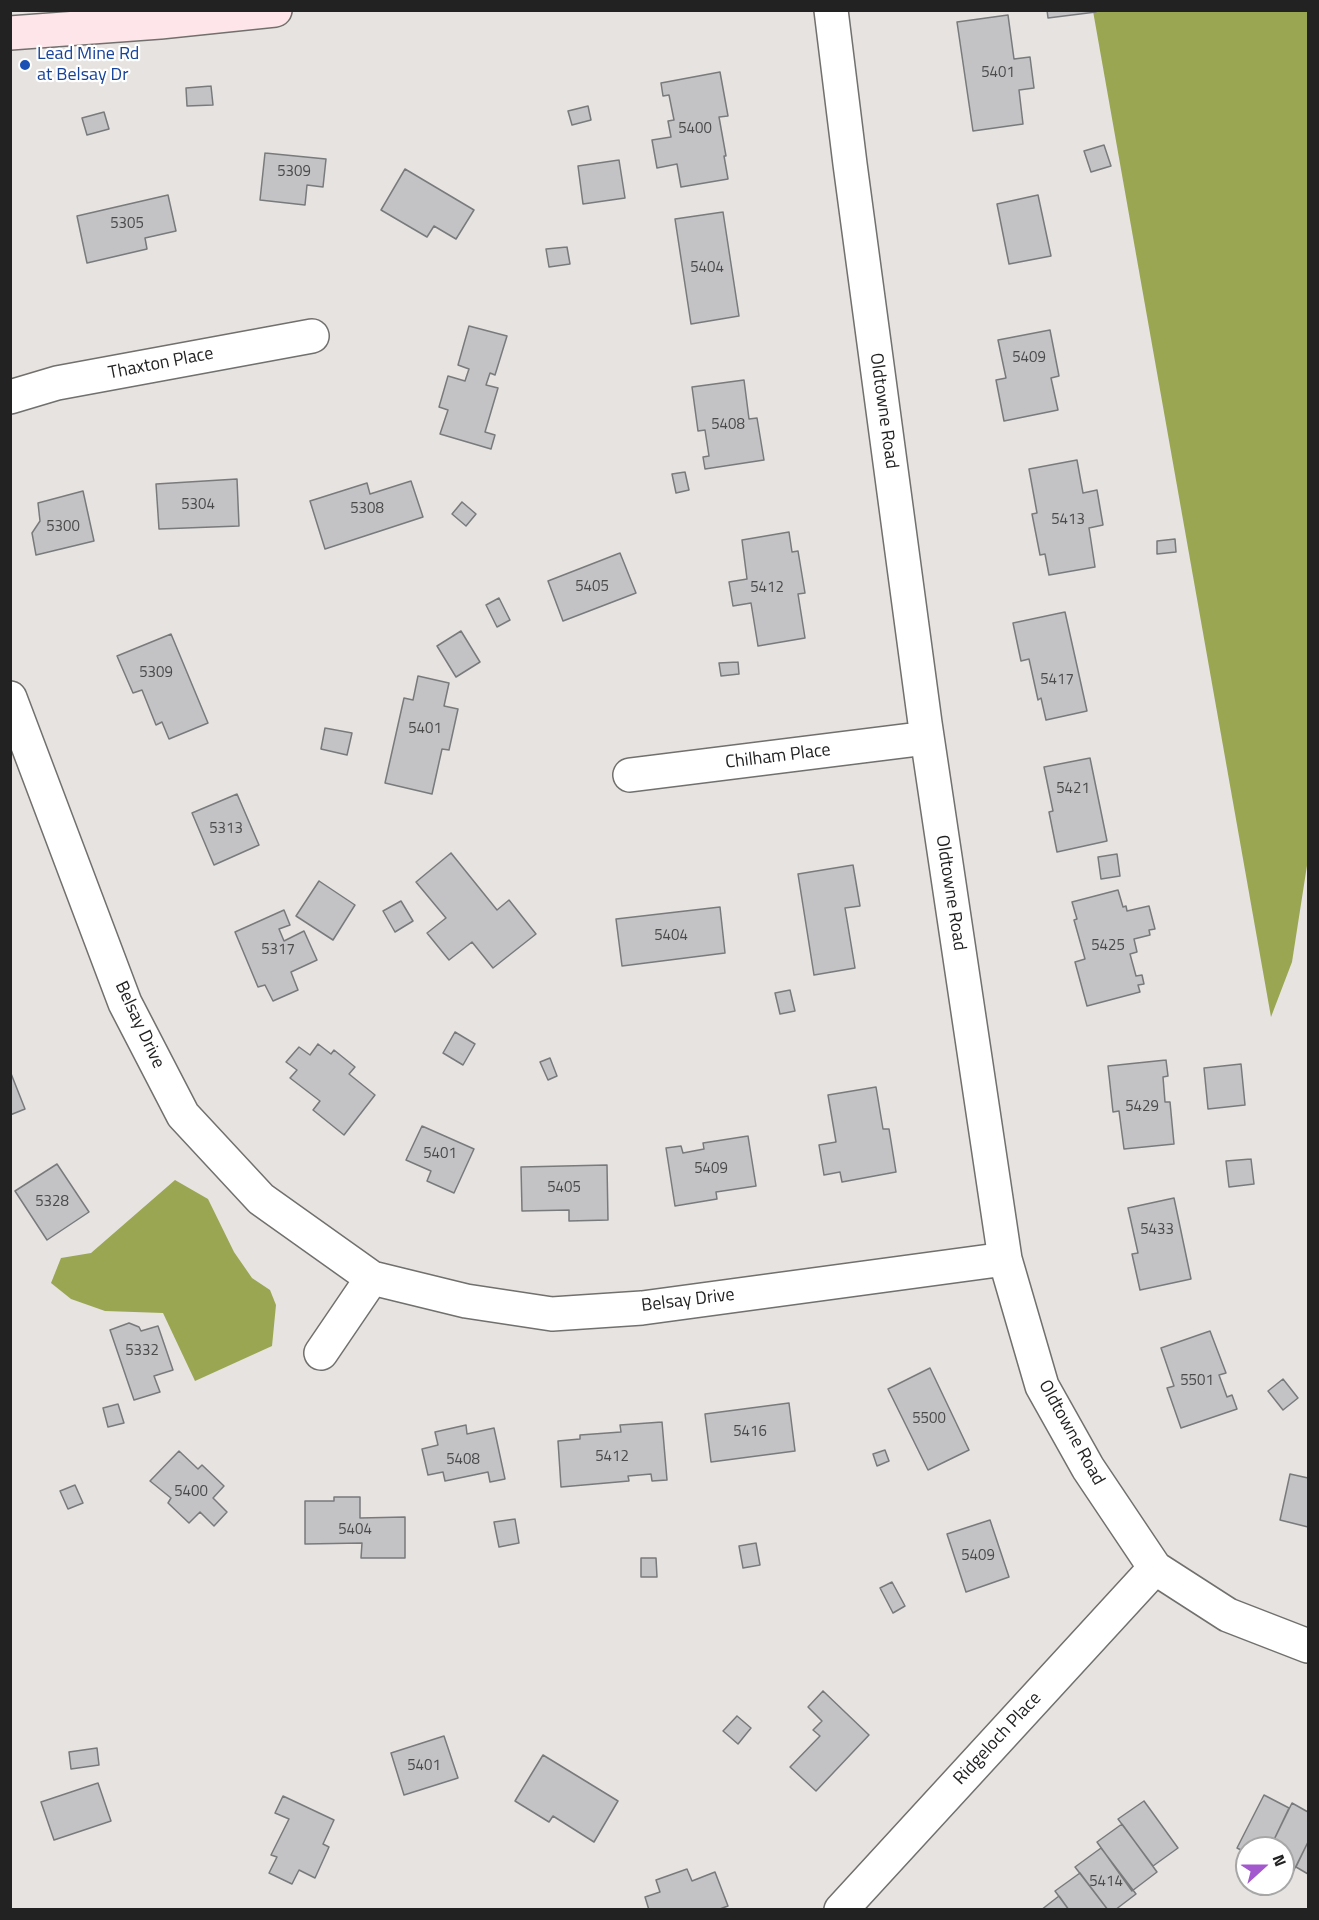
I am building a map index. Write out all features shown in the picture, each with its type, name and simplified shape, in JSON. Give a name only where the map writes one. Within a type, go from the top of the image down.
[{"type":"main road","points":[[10,33],[160,22],[274,10]]},
{"type":"street","name":"Oldtowne Road","points":[[831,10],[927,738],[1005,1259],[1042,1386],[1088,1468],[1155,1568],[1228,1615],[1308,1646]]},
{"type":"street","name":"Thaxton Place","points":[[10,397],[57,383],[312,336]]},
{"type":"street","name":"Belsay Drive","points":[[10,698],[125,1004],[183,1114],[261,1199],[372,1278],[466,1300],[552,1314],[642,1308],[1005,1259]]},
{"type":"street","name":"Chilham Place","points":[[630,775],[927,738]]},
{"type":"street","points":[[321,1353],[372,1278]]},
{"type":"street","name":"Ridgeloch Place","points":[[841,1910],[1155,1568]]},
{"type":"green space","points":[[1093,11],[1308,11],[1308,859],[1292,962],[1271,1017]]},
{"type":"green space","points":[[175,1180],[208,1199],[234,1252],[252,1278],[270,1290],[276,1305],[272,1346],[195,1381],[163,1313],[105,1311],[71,1299],[51,1283],[61,1258],[91,1253]]},
{"type":"building","points":[[1047,10],[1096,10],[1096,12],[1048,18]]},
{"type":"building","points":[[1008,15],[1014,59],[1030,57],[1034,88],[1019,90],[1023,124],[973,131],[957,22]]},
{"type":"building","points":[[720,72],[728,116],[719,117],[728,179],[681,187],[677,164],[657,168],[652,140],[671,137],[668,121],[674,120],[669,95],[663,96],[661,83]]},
{"type":"building","points":[[211,86],[213,105],[187,106],[186,88]]},
{"type":"building","points":[[588,106],[591,120],[572,125],[568,111]]},
{"type":"building","points":[[104,112],[109,129],[87,135],[82,118]]},
{"type":"building","points":[[1104,145],[1111,166],[1091,172],[1084,151]]},
{"type":"building","points":[[265,153],[326,159],[323,187],[307,185],[305,205],[260,200]]},
{"type":"building","points":[[619,160],[625,198],[583,204],[578,166]]},
{"type":"building","points":[[405,169],[474,210],[456,239],[434,226],[427,237],[381,210]]},
{"type":"building","points":[[168,195],[176,231],[145,238],[147,249],[87,263],[77,216]]},
{"type":"building","points":[[1038,195],[1051,256],[1009,264],[997,204]]},
{"type":"building","points":[[723,212],[739,316],[691,324],[675,219]]},
{"type":"building","points":[[567,247],[570,264],[549,267],[546,249]]},
{"type":"building","points":[[469,326],[507,336],[495,375],[490,373],[486,385],[498,388],[485,432],[495,435],[491,449],[440,434],[448,410],[439,407],[448,376],[465,381],[469,369],[458,365]]},
{"type":"building","points":[[1050,330],[1059,376],[1051,378],[1058,410],[1004,421],[996,380],[1006,378],[998,340]]},
{"type":"building","points":[[744,380],[749,419],[757,418],[764,460],[705,469],[703,457],[709,456],[705,430],[698,431],[692,387]]},
{"type":"building","points":[[1077,460],[1083,493],[1097,490],[1103,525],[1089,528],[1095,567],[1049,575],[1045,554],[1040,555],[1032,514],[1037,513],[1029,469]]},
{"type":"building","points":[[685,472],[689,490],[676,493],[672,474]]},
{"type":"building","points":[[237,479],[239,526],[159,529],[156,484]]},
{"type":"building","points":[[411,481],[423,517],[325,549],[310,501],[367,483],[370,494]]},
{"type":"building","points":[[83,491],[94,541],[36,555],[32,533],[40,521],[38,503]]},
{"type":"building","points":[[462,502],[476,514],[466,526],[452,514]]},
{"type":"building","points":[[789,532],[792,552],[798,551],[805,593],[798,594],[805,638],[758,646],[751,603],[733,606],[729,582],[747,579],[742,540]]},
{"type":"building","points":[[1175,539],[1176,552],[1157,554],[1157,541]]},
{"type":"building","points":[[620,553],[636,593],[563,621],[548,581]]},
{"type":"building","points":[[499,598],[510,620],[497,627],[486,605]]},
{"type":"building","points":[[1065,612],[1087,711],[1046,720],[1041,698],[1038,700],[1029,659],[1021,661],[1013,623]]},
{"type":"building","points":[[461,631],[480,662],[456,677],[437,646]]},
{"type":"building","points":[[171,634],[208,723],[169,739],[162,722],[156,725],[142,690],[133,693],[117,656]]},
{"type":"building","points":[[738,662],[739,674],[721,676],[719,663]]},
{"type":"building","points":[[418,676],[449,683],[444,706],[458,709],[449,750],[442,749],[432,794],[385,783],[404,698],[413,700]]},
{"type":"building","points":[[325,728],[352,733],[347,755],[321,749]]},
{"type":"building","points":[[1090,758],[1107,841],[1057,852],[1049,812],[1053,811],[1044,767]]},
{"type":"building","points":[[237,794],[259,845],[214,865],[192,813]]},
{"type":"building","points":[[451,853],[497,910],[509,900],[536,934],[493,968],[472,942],[449,960],[427,933],[446,918],[416,882]]},
{"type":"building","points":[[1117,854],[1120,876],[1101,879],[1098,857]]},
{"type":"building","points":[[853,865],[860,906],[845,908],[855,968],[814,975],[798,874]]},
{"type":"building","points":[[319,881],[355,905],[333,940],[296,916]]},
{"type":"building","points":[[1118,890],[1123,907],[1126,906],[1127,911],[1149,906],[1155,929],[1149,930],[1150,935],[1134,939],[1137,952],[1130,954],[1136,976],[1142,975],[1144,984],[1138,985],[1140,992],[1087,1006],[1075,962],[1085,959],[1074,920],[1077,919],[1072,902]]},
{"type":"building","points":[[401,901],[413,921],[395,932],[383,911]]},
{"type":"building","points":[[720,907],[725,953],[622,966],[616,919]]},
{"type":"building","points":[[284,910],[290,925],[279,929],[284,941],[304,931],[317,960],[291,972],[298,990],[273,1001],[265,985],[258,987],[235,932]]},
{"type":"building","points":[[790,990],[795,1011],[780,1014],[775,993]]},
{"type":"building","points":[[455,1032],[475,1044],[463,1065],[443,1053]]},
{"type":"building","points":[[318,1044],[331,1054],[334,1050],[355,1067],[349,1074],[375,1095],[344,1135],[313,1110],[320,1101],[290,1078],[297,1070],[286,1062],[299,1047],[310,1055]]},
{"type":"building","points":[[550,1058],[557,1076],[548,1080],[540,1062]]},
{"type":"building","points":[[1166,1060],[1168,1076],[1163,1077],[1165,1102],[1170,1102],[1174,1144],[1124,1149],[1119,1111],[1113,1112],[1108,1066]]},
{"type":"building","points":[[1241,1064],[1245,1105],[1208,1109],[1204,1068]]},
{"type":"building","points":[[10,1071],[25,1109],[10,1115]]},
{"type":"building","points":[[876,1087],[883,1129],[889,1129],[896,1172],[842,1182],[840,1172],[824,1175],[819,1145],[836,1142],[828,1095]]},
{"type":"building","points":[[422,1126],[474,1149],[454,1193],[427,1181],[431,1171],[406,1160]]},
{"type":"building","points":[[748,1136],[756,1186],[716,1192],[717,1199],[675,1206],[666,1148],[681,1146],[683,1153],[704,1149],[703,1143]]},
{"type":"building","points":[[1251,1159],[1254,1184],[1229,1187],[1226,1161]]},
{"type":"building","points":[[57,1164],[89,1212],[47,1240],[15,1191]]},
{"type":"building","points":[[607,1165],[608,1220],[569,1221],[569,1210],[522,1211],[521,1167]]},
{"type":"building","points":[[1174,1198],[1191,1279],[1140,1290],[1132,1254],[1138,1253],[1128,1208]]},
{"type":"building","points":[[129,1323],[139,1327],[141,1331],[158,1326],[173,1370],[154,1376],[160,1392],[134,1400],[110,1330]]},
{"type":"building","points":[[1210,1331],[1226,1373],[1219,1375],[1227,1397],[1232,1395],[1237,1409],[1181,1428],[1167,1388],[1174,1386],[1161,1348]]},
{"type":"building","points":[[930,1368],[969,1450],[928,1470],[888,1389]]},
{"type":"building","points":[[1283,1379],[1298,1398],[1283,1410],[1268,1391]]},
{"type":"building","points":[[789,1403],[795,1451],[711,1462],[705,1414]]},
{"type":"building","points":[[118,1404],[124,1423],[108,1427],[103,1408]]},
{"type":"building","points":[[662,1422],[667,1480],[652,1481],[651,1474],[628,1476],[629,1481],[561,1487],[558,1441],[580,1439],[580,1435],[621,1432],[620,1425]]},
{"type":"building","points":[[466,1425],[467,1434],[494,1428],[505,1479],[490,1482],[488,1472],[445,1481],[443,1472],[428,1475],[422,1449],[438,1445],[435,1432]]},
{"type":"building","points":[[885,1450],[889,1461],[877,1466],[873,1454]]},
{"type":"building","points":[[179,1451],[198,1469],[202,1465],[224,1486],[213,1498],[227,1512],[214,1526],[200,1512],[189,1523],[168,1503],[171,1498],[150,1481]]},
{"type":"building","points":[[1290,1474],[1308,1478],[1308,1527],[1280,1520]]},
{"type":"building","points":[[75,1485],[83,1503],[68,1509],[60,1491]]},
{"type":"building","points":[[334,1497],[360,1497],[360,1518],[405,1517],[405,1558],[361,1558],[362,1543],[305,1544],[305,1501],[334,1501]]},
{"type":"building","points":[[515,1519],[519,1543],[499,1547],[494,1522]]},
{"type":"building","points":[[990,1520],[1009,1577],[966,1592],[947,1534]]},
{"type":"building","points":[[756,1543],[760,1565],[743,1568],[739,1546]]},
{"type":"building","points":[[641,1558],[656,1558],[657,1577],[641,1577]]},
{"type":"building","points":[[892,1582],[905,1606],[893,1613],[880,1588]]},
{"type":"building","points":[[823,1691],[869,1735],[816,1791],[790,1767],[820,1736],[813,1730],[822,1721],[808,1707]]},
{"type":"building","points":[[737,1716],[751,1728],[738,1744],[723,1731]]},
{"type":"building","points":[[444,1736],[458,1778],[404,1795],[391,1753]]},
{"type":"building","points":[[97,1748],[99,1765],[71,1769],[69,1752]]},
{"type":"building","points":[[543,1755],[618,1801],[594,1842],[553,1816],[549,1822],[515,1801]]},
{"type":"building","points":[[98,1783],[111,1821],[54,1840],[41,1802]]},
{"type":"building","points":[[1264,1795],[1289,1808],[1276,1836],[1243,1836]]},
{"type":"building","points":[[283,1796],[334,1820],[323,1844],[329,1847],[315,1878],[299,1870],[292,1884],[269,1873],[277,1857],[271,1855],[289,1819],[275,1813]]},
{"type":"building","points":[[1144,1801],[1178,1848],[1153,1866],[1118,1819]]},
{"type":"building","points":[[1292,1803],[1308,1812],[1308,1842],[1295,1868],[1295,1836],[1276,1836]]},
{"type":"building","points":[[1122,1824],[1157,1872],[1132,1891],[1097,1842]]},
{"type":"building","points":[[1308,1842],[1308,1874],[1296,1867]]},
{"type":"building","points":[[1101,1848],[1136,1894],[1115,1910],[1108,1910],[1075,1867]]},
{"type":"building","points":[[687,1869],[692,1881],[715,1872],[728,1906],[717,1910],[649,1910],[645,1897],[660,1892],[656,1880]]},
{"type":"building","points":[[1080,1873],[1108,1910],[1069,1910],[1055,1891]]},
{"type":"building","points":[[1059,1896],[1069,1910],[1041,1910]]},
{"type":"place","name":"Lead Mine Rd at Belsay Dr","points":[[25,65]]}]
